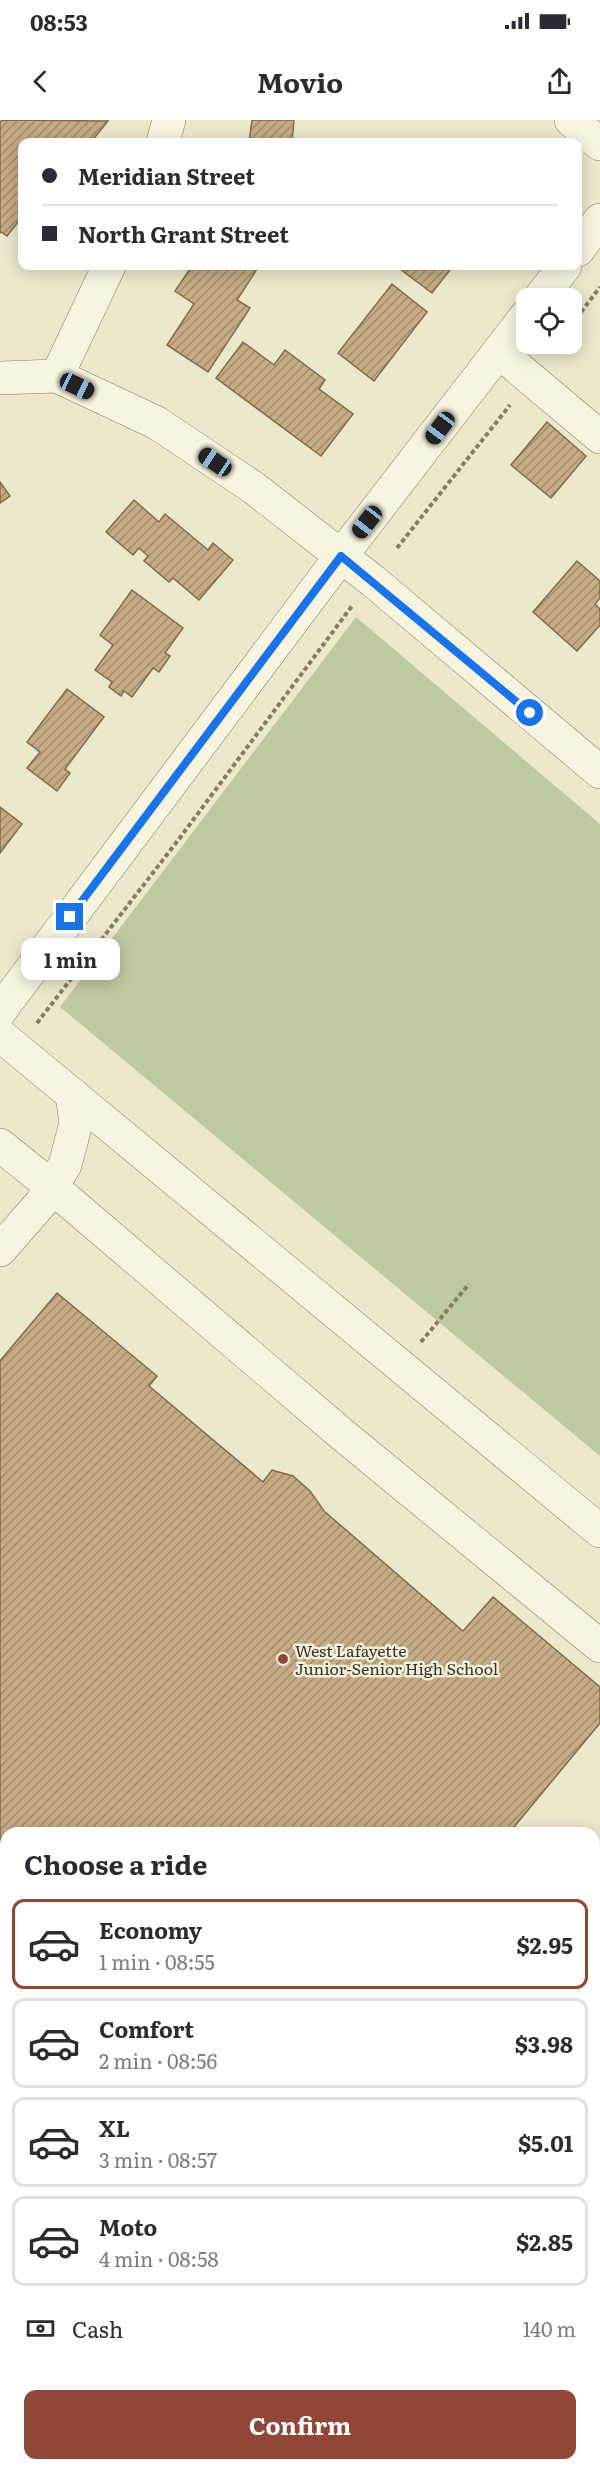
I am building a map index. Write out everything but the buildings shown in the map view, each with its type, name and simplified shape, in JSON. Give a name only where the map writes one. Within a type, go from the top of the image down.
[{"type":"street","points":[[164,138],[169,120]]},
{"type":"street","points":[[571,120],[600,144]]},
{"type":"street","points":[[582,245],[600,220]]},
{"type":"street","points":[[57,376],[108,270]]},
{"type":"street","points":[[548,288],[562,270]]},
{"type":"street","points":[[0,1011],[341,556],[516,329]]},
{"type":"street","points":[[499,352],[600,437]]},
{"type":"street","points":[[0,378],[57,376],[157,423],[254,488],[341,556],[600,772]]},
{"type":"street","points":[[0,1035],[600,1531]]},
{"type":"street","points":[[0,1250],[42,1202],[65,1165],[76,1122],[72,1094]]},
{"type":"street","points":[[0,1145],[52,1186],[335,1429],[600,1646]]},
{"type":"path","points":[[582,311],[600,287]]},
{"type":"path","points":[[397,548],[549,354]]},
{"type":"path","points":[[36,1024],[179,839],[352,606]]},
{"type":"path","points":[[415,1350],[469,1284]]},
{"type":"green space","points":[[356,617],[600,824],[600,1456],[60,1007]]},
{"type":"place","name":"West Lafayette Junior-Senior High School","points":[[283,1659]]},
{"type":"route","points":[[70,917],[341,556],[373,580],[530,713]]}]
